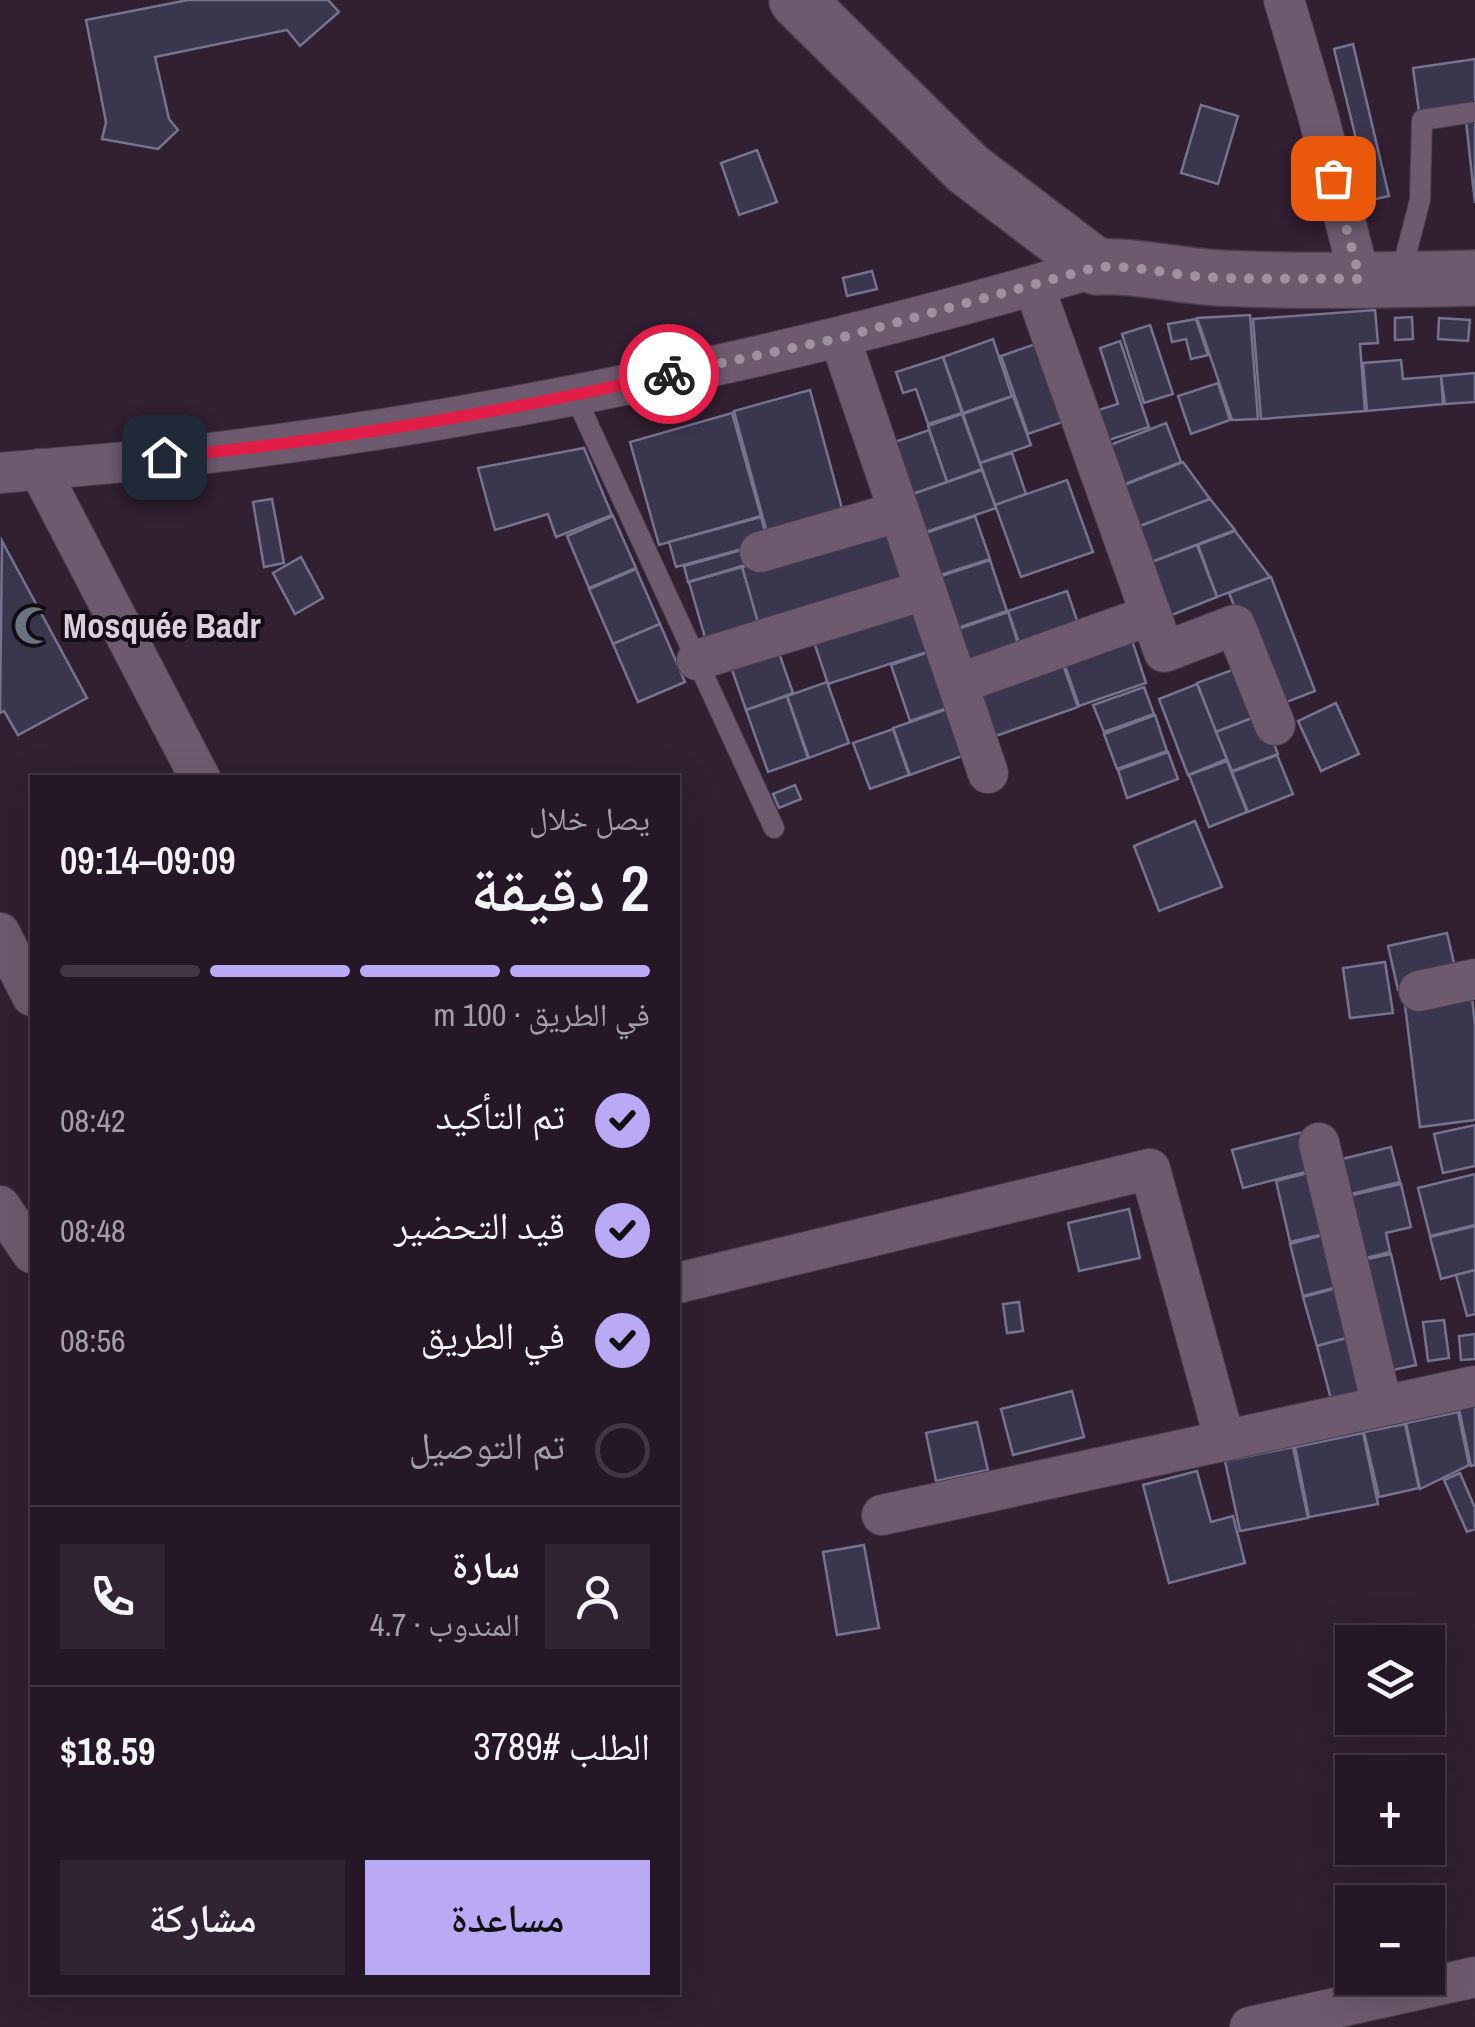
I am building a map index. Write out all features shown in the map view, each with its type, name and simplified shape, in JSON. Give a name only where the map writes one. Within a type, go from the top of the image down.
[{"type":"main road","points":[[797,0],[968,169],[1097,267],[1126,265],[1161,274],[1222,278],[1475,278]]},
{"type":"street","points":[[1284,0],[1318,115],[1380,279]]},
{"type":"street","points":[[198,775],[19,471],[224,452],[575,396],[840,338],[1097,267]]},
{"type":"street","points":[[1034,286],[1164,652],[1236,625],[1275,725]]},
{"type":"street","points":[[840,338],[988,773]]},
{"type":"street","points":[[760,552],[898,512]]},
{"type":"street","points":[[697,660],[925,590]]},
{"type":"street","points":[[958,684],[1151,615]]},
{"type":"street","points":[[0,933],[30,992]]},
{"type":"street","points":[[1419,991],[1475,979]]},
{"type":"street","points":[[1318,1142],[1382,1405]]},
{"type":"street","points":[[680,1283],[1150,1169],[1225,1441]]},
{"type":"street","points":[[0,1206],[30,1249]]},
{"type":"street","points":[[882,1515],[1475,1386]]},
{"type":"street","points":[[1250,2027],[1475,1977]]},
{"type":"lane","points":[[1380,279],[1420,200],[1422,120],[1475,112]]},
{"type":"lane","points":[[575,396],[774,828]]},
{"type":"building","points":[[188,0],[328,0],[339,12],[300,46],[287,30],[155,57],[169,119],[178,130],[158,149],[102,139],[106,122],[86,20]]},
{"type":"building","points":[[1353,44],[1389,196],[1371,200],[1334,49]]},
{"type":"building","points":[[1475,59],[1475,104],[1419,112],[1413,68]]},
{"type":"building","points":[[1201,105],[1238,116],[1218,184],[1181,173]]},
{"type":"building","points":[[1475,120],[1475,203],[1466,121]]},
{"type":"building","points":[[757,150],[777,202],[739,215],[721,163]]},
{"type":"building","points":[[872,271],[877,289],[847,296],[843,278]]},
{"type":"building","points":[[1375,310],[1378,343],[1360,344],[1365,411],[1261,419],[1253,319]]},
{"type":"building","points":[[1250,315],[1258,419],[1232,420],[1197,318]]},
{"type":"building","points":[[1412,317],[1413,339],[1395,340],[1395,318]]},
{"type":"building","points":[[1439,318],[1470,320],[1468,341],[1438,339]]},
{"type":"building","points":[[1196,319],[1208,355],[1191,359],[1186,339],[1172,342],[1168,324]]},
{"type":"building","points":[[1150,325],[1173,394],[1144,403],[1122,334]]},
{"type":"building","points":[[993,339],[1012,396],[963,413],[943,357]]},
{"type":"building","points":[[1044,341],[1071,419],[1028,434],[1001,356]]},
{"type":"building","points":[[1120,341],[1149,427],[1106,441],[1095,411],[1118,404],[1100,348]]},
{"type":"building","points":[[943,357],[962,413],[928,424],[916,389],[903,393],[896,372]]},
{"type":"building","points":[[1401,360],[1403,379],[1441,376],[1443,404],[1367,411],[1363,363]]},
{"type":"building","points":[[1475,373],[1475,402],[1445,404],[1441,376]]},
{"type":"building","points":[[1218,383],[1230,420],[1191,434],[1178,396]]},
{"type":"building","points":[[810,390],[843,512],[767,533],[734,411]]},
{"type":"building","points":[[1013,396],[1031,445],[980,463],[963,414]]},
{"type":"building","points":[[732,413],[761,516],[659,545],[630,442]]},
{"type":"building","points":[[962,414],[982,469],[947,482],[928,426]]},
{"type":"building","points":[[1166,423],[1181,462],[1120,486],[1105,447]]},
{"type":"building","points":[[929,430],[947,482],[907,496],[889,444]]},
{"type":"building","points":[[584,448],[612,515],[556,537],[548,514],[495,530],[478,468]]},
{"type":"building","points":[[1012,453],[1026,494],[995,505],[980,463]]},
{"type":"building","points":[[1183,462],[1210,499],[1135,528],[1119,487]]},
{"type":"building","points":[[982,470],[996,508],[920,534],[907,496]]},
{"type":"building","points":[[1067,480],[1093,552],[1021,577],[995,505]]},
{"type":"building","points":[[272,499],[284,563],[264,567],[253,502]]},
{"type":"building","points":[[1210,499],[1235,530],[1149,563],[1135,528]]},
{"type":"building","points":[[613,516],[636,568],[589,588],[567,536]]},
{"type":"building","points":[[975,516],[990,559],[934,577],[920,535]]},
{"type":"building","points":[[761,517],[768,542],[676,567],[669,542]]},
{"type":"building","points":[[887,526],[905,587],[759,628],[742,567]]},
{"type":"building","points":[[1235,531],[1270,577],[1217,597],[1198,545]]},
{"type":"building","points":[[2,541],[87,698],[18,735],[4,711],[0,713]]},
{"type":"building","points":[[1197,545],[1217,597],[1169,616],[1149,563]]},
{"type":"building","points":[[745,549],[749,564],[688,582],[684,566]]},
{"type":"building","points":[[301,557],[323,598],[295,614],[273,573]]},
{"type":"building","points":[[990,560],[1007,611],[952,630],[935,578]]},
{"type":"building","points":[[742,567],[759,626],[706,641],[689,582]]},
{"type":"building","points":[[636,569],[660,624],[613,644],[589,589]]},
{"type":"building","points":[[1271,577],[1315,691],[1274,707],[1229,593]]},
{"type":"building","points":[[1067,591],[1079,626],[1020,646],[1008,611]]},
{"type":"building","points":[[919,600],[936,649],[828,684],[812,636]]},
{"type":"building","points":[[1008,612],[1019,647],[964,665],[952,631]]},
{"type":"building","points":[[660,624],[685,682],[638,702],[613,644]]},
{"type":"building","points":[[1130,634],[1146,683],[1079,706],[1062,657]]},
{"type":"building","points":[[937,649],[956,705],[910,721],[891,665]]},
{"type":"building","points":[[778,650],[793,693],[746,710],[731,667]]},
{"type":"building","points":[[1061,659],[1078,707],[993,737],[976,689]]},
{"type":"building","points":[[1243,666],[1262,714],[1216,732],[1197,683]]},
{"type":"building","points":[[827,682],[849,743],[809,758],[787,696]]},
{"type":"building","points":[[1197,684],[1227,759],[1188,775],[1159,699]]},
{"type":"building","points":[[1144,687],[1154,714],[1104,732],[1093,705]]},
{"type":"building","points":[[787,696],[808,758],[768,772],[746,710]]},
{"type":"building","points":[[1336,703],[1359,754],[1321,771],[1298,721]]},
{"type":"building","points":[[956,706],[973,752],[910,775],[893,728]]},
{"type":"building","points":[[1262,714],[1278,754],[1232,771],[1216,732]]},
{"type":"building","points":[[1155,715],[1167,751],[1117,769],[1104,734]]},
{"type":"building","points":[[893,729],[909,775],[870,789],[853,743]]},
{"type":"building","points":[[1168,752],[1178,779],[1127,798],[1118,770]]},
{"type":"building","points":[[1277,755],[1293,794],[1248,812],[1232,772]]},
{"type":"building","points":[[1227,761],[1247,812],[1209,827],[1189,775]]},
{"type":"building","points":[[795,785],[801,799],[779,808],[773,794]]},
{"type":"building","points":[[1195,821],[1222,887],[1159,911],[1134,846]]},
{"type":"building","points":[[1447,933],[1457,976],[1398,990],[1388,946]]},
{"type":"building","points":[[1385,962],[1393,1013],[1350,1018],[1343,968]]},
{"type":"building","points":[[1471,989],[1475,1120],[1420,1127],[1404,997]]},
{"type":"building","points":[[1475,1125],[1475,1166],[1443,1173],[1434,1134]]},
{"type":"building","points":[[1303,1132],[1313,1170],[1243,1188],[1232,1150]]},
{"type":"building","points":[[1391,1147],[1400,1182],[1339,1197],[1330,1162]]},
{"type":"building","points":[[1312,1172],[1328,1233],[1290,1242],[1276,1181]]},
{"type":"building","points":[[1475,1174],[1475,1225],[1430,1236],[1418,1188]]},
{"type":"building","points":[[1401,1184],[1411,1227],[1386,1233],[1390,1252],[1358,1260],[1343,1197]]},
{"type":"building","points":[[1129,1209],[1140,1258],[1079,1271],[1068,1223]]},
{"type":"building","points":[[1475,1226],[1475,1270],[1441,1279],[1430,1237]]},
{"type":"building","points":[[1327,1234],[1341,1286],[1303,1296],[1290,1244]]},
{"type":"building","points":[[1391,1254],[1416,1365],[1384,1372],[1358,1261]]},
{"type":"building","points":[[1475,1270],[1475,1314],[1467,1316],[1456,1275]]},
{"type":"building","points":[[1341,1287],[1354,1336],[1317,1346],[1303,1297]]},
{"type":"building","points":[[1019,1302],[1023,1331],[1007,1333],[1003,1304]]},
{"type":"building","points":[[1444,1320],[1449,1358],[1428,1361],[1423,1322]]},
{"type":"building","points":[[1475,1334],[1475,1359],[1461,1360],[1459,1336]]},
{"type":"building","points":[[1354,1336],[1369,1393],[1332,1403],[1317,1346]]},
{"type":"building","points":[[1072,1391],[1084,1437],[1013,1455],[1001,1409]]},
{"type":"building","points":[[1475,1400],[1475,1465],[1471,1466],[1458,1404]]},
{"type":"building","points":[[1458,1412],[1469,1465],[1420,1489],[1406,1423]]},
{"type":"building","points":[[977,1422],[988,1470],[936,1481],[926,1433]]},
{"type":"building","points":[[1405,1424],[1419,1488],[1379,1497],[1364,1432]]},
{"type":"building","points":[[1363,1433],[1378,1504],[1309,1517],[1295,1447]]},
{"type":"building","points":[[1293,1447],[1308,1518],[1240,1531],[1225,1461]]},
{"type":"building","points":[[1197,1471],[1211,1522],[1233,1516],[1245,1563],[1169,1583],[1143,1485]]},
{"type":"building","points":[[1460,1473],[1475,1508],[1475,1529],[1467,1532],[1444,1480]]},
{"type":"building","points":[[864,1545],[879,1628],[837,1635],[823,1552]]},
{"type":"way so far","points":[[669,374],[840,338],[1097,267],[1126,265],[1161,274],[1222,278],[1360,279],[1333,178]]},
{"type":"place","name":"Mosquée Badr","points":[[33,625]]},
{"type":"route","points":[[164,457],[224,452],[575,396],[669,374]]}]
